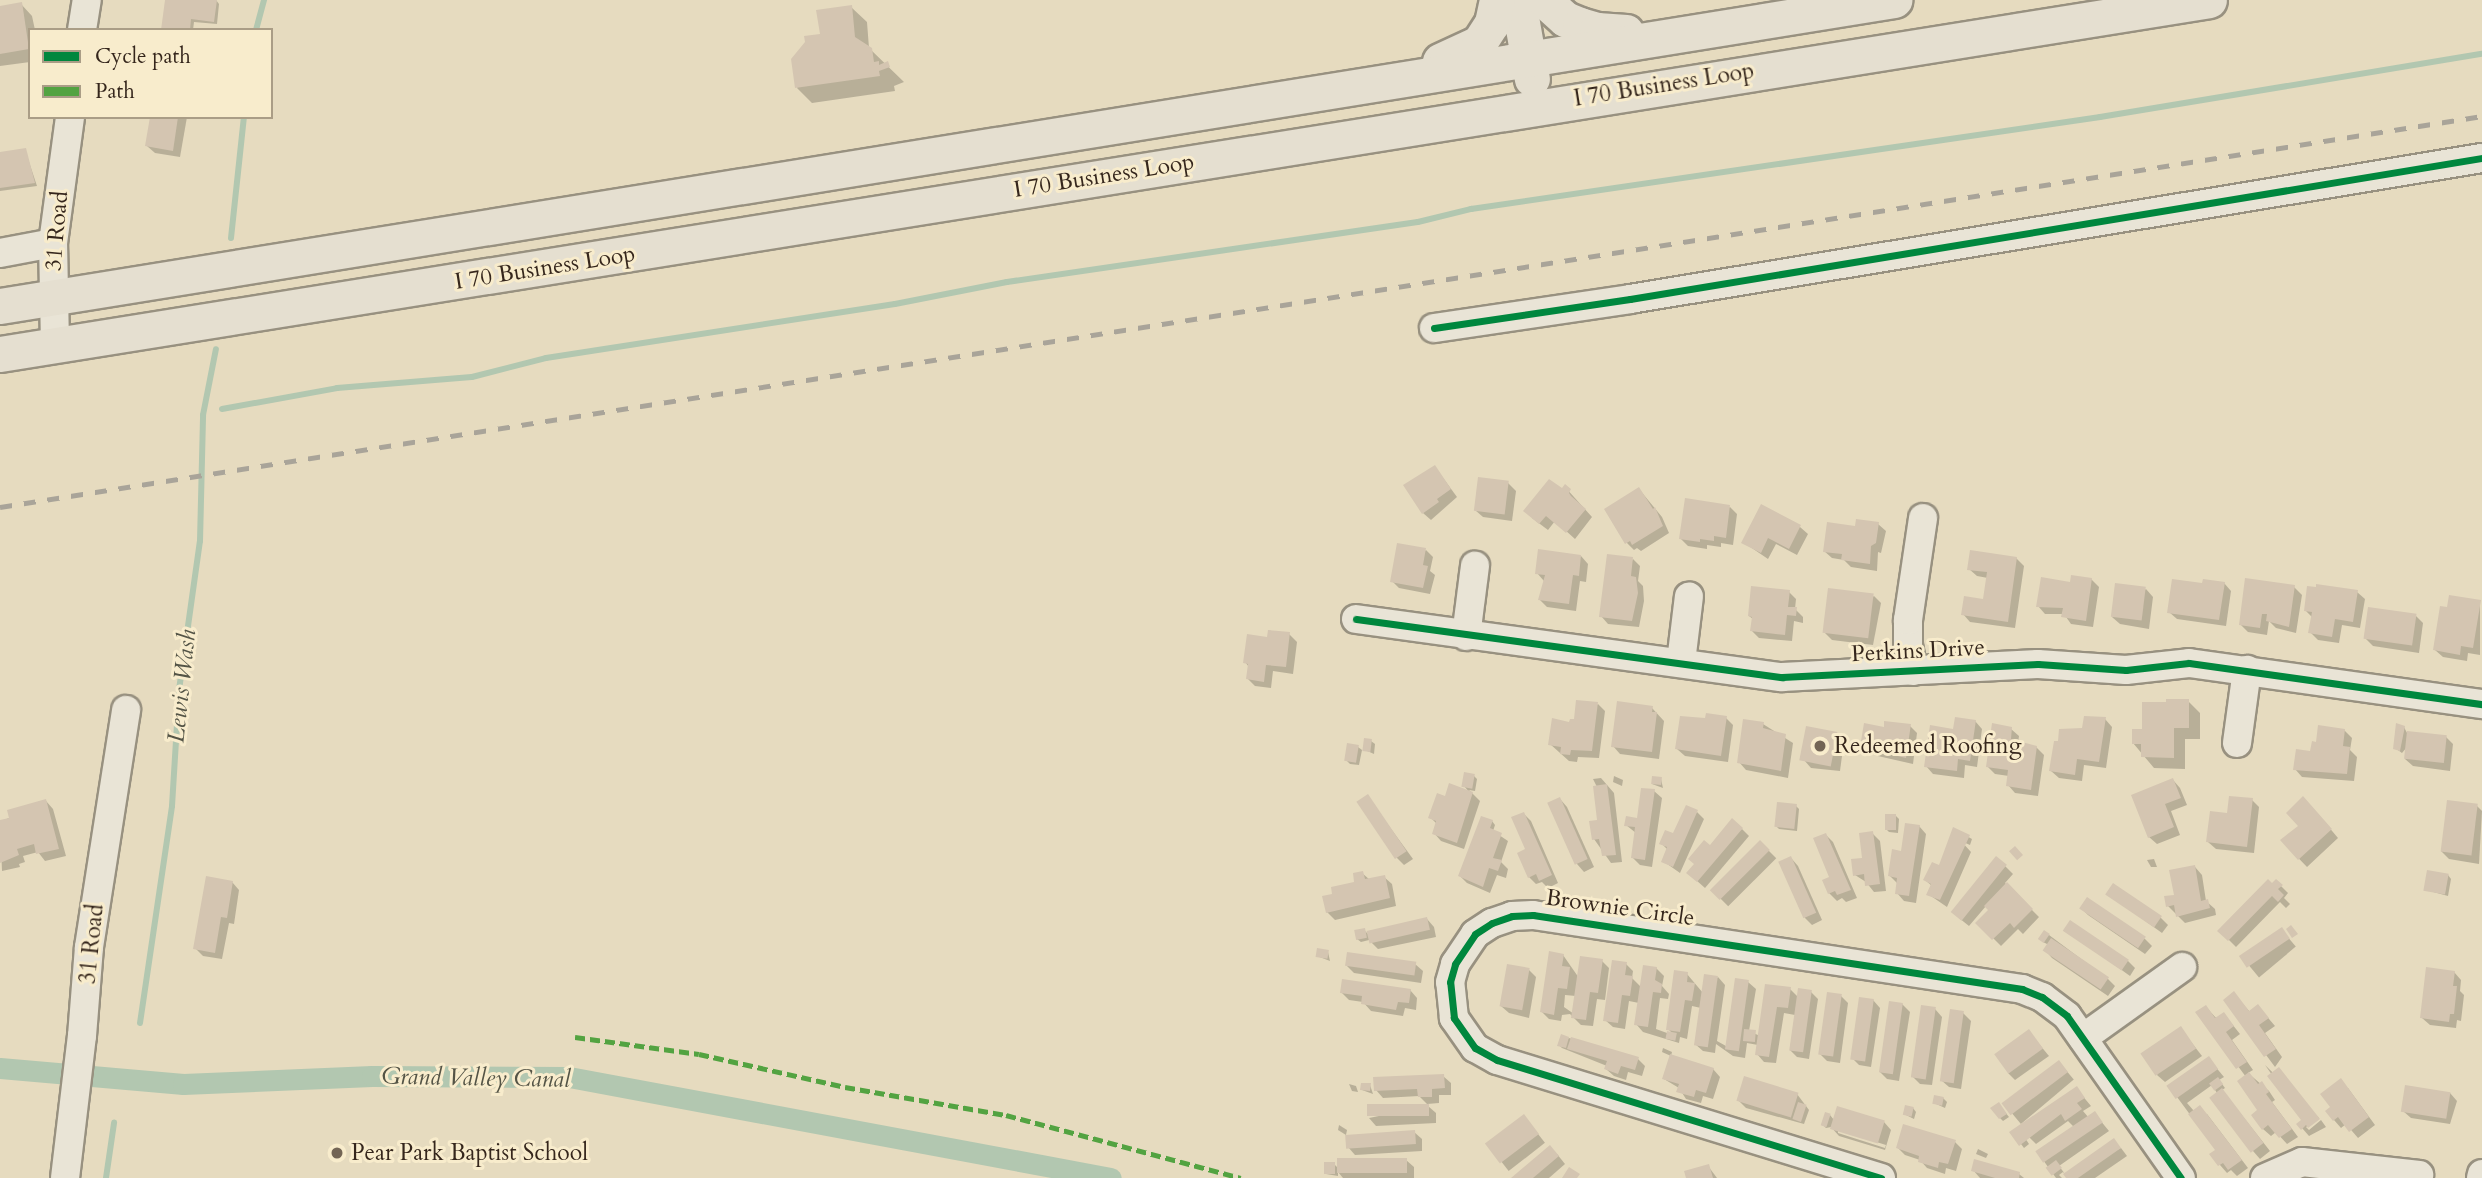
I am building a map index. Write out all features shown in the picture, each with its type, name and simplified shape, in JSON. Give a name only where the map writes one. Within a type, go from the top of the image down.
[{"type":"main road","points":[[1320,91],[1434,64],[1464,52],[1479,43],[1487,33],[1497,0]]},
{"type":"main road","points":[[1518,0],[1537,105]]},
{"type":"main road","points":[[1544,0],[1565,19],[1597,30],[1632,32],[1748,23]]},
{"type":"main road","points":[[0,306],[1894,0]]},
{"type":"main road","name":"I 70 Business Loop","points":[[0,354],[1537,105],[2209,0]]},
{"type":"street","points":[[82,28],[87,0]]},
{"type":"street","name":"31 Road","points":[[55,345],[53,243],[70,119]]},
{"type":"street","points":[[1434,328],[1630,299],[2482,158]]},
{"type":"street","points":[[0,253],[53,243]]},
{"type":"street","points":[[1913,671],[1908,645],[1909,620],[1923,518]]},
{"type":"street","points":[[1466,636],[1475,566]]},
{"type":"street","points":[[1681,662],[1689,596]]},
{"type":"street","name":"Perkins Drive","points":[[1356,619],[1782,677],[2038,664],[2126,670],[2189,663],[2482,704]]},
{"type":"street","points":[[2237,743],[2247,670]]},
{"type":"street","name":"31 Road","points":[[65,1178],[82,1036],[89,947],[126,710]]},
{"type":"street","name":"Brownie Circle","points":[[1881,1178],[1496,1060],[1475,1048],[1454,1018],[1450,982],[1455,964],[1475,934],[1492,923],[1512,916],[1533,915],[2012,986],[2050,1002],[2067,1016],[2181,1178]]},
{"type":"street","points":[[2083,1038],[2182,967]]},
{"type":"street","points":[[2265,1178],[2302,1162],[2419,1175]]},
{"type":"building","points":[[165,0],[217,0],[214,22],[191,19],[190,28],[161,28]]},
{"type":"building","points":[[22,2],[28,49],[0,54],[0,6]]},
{"type":"building","points":[[852,5],[855,37],[872,48],[874,62],[879,61],[879,65],[888,61],[890,67],[879,71],[880,76],[795,88],[791,59],[805,42],[804,36],[820,34],[816,10]]},
{"type":"building","points":[[150,119],[178,119],[173,151],[145,146]]},
{"type":"building","points":[[26,148],[35,183],[0,188],[0,152]]},
{"type":"building","points":[[1435,465],[1451,489],[1422,514],[1403,485]]},
{"type":"building","points":[[1478,477],[1509,481],[1505,515],[1474,511]]},
{"type":"building","points":[[1549,479],[1562,488],[1565,484],[1571,489],[1571,496],[1586,509],[1566,533],[1546,516],[1539,524],[1523,511]]},
{"type":"building","points":[[1639,487],[1653,509],[1655,507],[1663,526],[1632,545],[1630,541],[1625,544],[1604,509]]},
{"type":"building","points":[[1685,498],[1730,505],[1726,538],[1714,536],[1714,541],[1700,539],[1700,542],[1679,539]]},
{"type":"building","points":[[1761,504],[1801,525],[1789,549],[1768,538],[1761,553],[1741,543]]},
{"type":"building","points":[[1856,519],[1879,522],[1876,543],[1871,546],[1870,564],[1841,560],[1842,554],[1823,552],[1827,522],[1855,526]]},
{"type":"building","points":[[1397,543],[1426,548],[1423,565],[1428,566],[1423,588],[1390,582]]},
{"type":"building","points":[[1538,549],[1581,555],[1579,576],[1573,575],[1569,604],[1538,600],[1545,575],[1535,574]]},
{"type":"building","points":[[1970,550],[2017,557],[2008,622],[1961,615],[1964,596],[1983,599],[1987,572],[1967,570]]},
{"type":"building","points":[[1607,554],[1633,557],[1631,576],[1636,577],[1638,593],[1632,621],[1599,617]]},
{"type":"building","points":[[2071,575],[2092,578],[2086,621],[2061,617],[2063,608],[2036,607],[2041,577],[2070,582]]},
{"type":"building","points":[[2245,578],[2295,585],[2289,627],[2266,621],[2267,614],[2262,614],[2260,628],[2239,625]]},
{"type":"building","points":[[2172,579],[2202,583],[2203,579],[2225,582],[2219,620],[2167,613]]},
{"type":"building","points":[[2115,583],[2146,587],[2142,621],[2111,617]]},
{"type":"building","points":[[2316,584],[2358,590],[2353,622],[2335,619],[2332,637],[2308,633],[2312,612],[2304,611],[2307,586],[2316,587]]},
{"type":"building","points":[[1751,586],[1790,590],[1788,607],[1797,607],[1796,616],[1787,615],[1785,635],[1750,631],[1752,617],[1748,616]]},
{"type":"building","points":[[1828,588],[1874,594],[1868,638],[1823,633]]},
{"type":"building","points":[[2449,595],[2481,600],[2473,648],[2461,646],[2460,655],[2433,650],[2440,606],[2447,607]]},
{"type":"building","points":[[2368,607],[2417,614],[2412,646],[2364,639]]},
{"type":"building","points":[[1268,630],[1290,632],[1286,667],[1266,665],[1264,682],[1246,679],[1248,664],[1243,663],[1247,634],[1267,637]]},
{"type":"building","points":[[2166,699],[2189,699],[2189,728],[2174,728],[2174,758],[2141,757],[2141,744],[2132,744],[2132,729],[2142,729],[2142,702],[2166,702]]},
{"type":"building","points":[[1576,700],[1598,702],[1592,751],[1571,750],[1570,755],[1560,754],[1561,747],[1548,745],[1552,718],[1569,722],[1574,719]]},
{"type":"building","points":[[1617,701],[1653,706],[1652,712],[1657,712],[1652,752],[1611,747]]},
{"type":"building","points":[[1706,713],[1727,716],[1721,756],[1675,749],[1680,716],[1705,718]]},
{"type":"building","points":[[2084,716],[2106,717],[2099,762],[2077,759],[2075,775],[2049,771],[2059,729],[2082,728]]},
{"type":"building","points":[[1955,717],[1976,720],[1970,761],[1958,759],[1957,771],[1924,767],[1930,725],[1953,729]]},
{"type":"building","points":[[1743,719],[1764,722],[1763,728],[1786,734],[1781,771],[1737,763]]},
{"type":"building","points":[[1884,721],[1911,724],[1906,758],[1860,747],[1864,723],[1884,727]]},
{"type":"building","points":[[1992,723],[2012,727],[2011,739],[2037,746],[2031,790],[2006,786],[2008,770],[1986,767]]},
{"type":"building","points":[[2396,723],[2405,726],[2400,751],[2393,749]]},
{"type":"building","points":[[2318,725],[2345,729],[2343,746],[2350,747],[2347,774],[2293,770],[2296,749],[2310,751],[2312,741],[2316,742]]},
{"type":"building","name":"Redeemed Roofing","points":[[1806,726],[1837,732],[1831,766],[1799,760]]},
{"type":"building","points":[[2407,731],[2447,735],[2444,763],[2404,759]]},
{"type":"building","points":[[1364,738],[1372,739],[1370,752],[1362,751]]},
{"type":"building","points":[[1347,743],[1359,745],[1356,763],[1344,761]]},
{"type":"building","points":[[1464,772],[1475,774],[1472,789],[1461,787]]},
{"type":"building","points":[[1652,776],[1662,777],[1661,785],[1651,784]]},
{"type":"building","points":[[2173,778],[2181,798],[2165,804],[2174,827],[2148,838],[2131,795]]},
{"type":"building","points":[[1449,783],[1473,792],[1457,843],[1432,834],[1436,821],[1428,818],[1437,793],[1445,796]]},
{"type":"building","points":[[1607,784],[1616,855],[1602,856],[1599,839],[1592,840],[1589,821],[1597,820],[1593,786]]},
{"type":"building","points":[[1641,788],[1655,789],[1645,860],[1631,858],[1635,827],[1624,826],[1626,816],[1637,818]]},
{"type":"building","points":[[1368,794],[1407,851],[1395,859],[1356,802]]},
{"type":"building","points":[[2229,796],[2253,798],[2247,847],[2206,842],[2210,811],[2227,813]]},
{"type":"building","points":[[2303,796],[2332,829],[2298,860],[2280,840],[2298,826],[2286,813]]},
{"type":"building","points":[[1560,797],[1588,859],[1575,865],[1547,803]]},
{"type":"building","points":[[46,799],[59,849],[36,854],[34,844],[17,849],[19,855],[0,863],[0,820],[9,818],[7,810]]},
{"type":"building","points":[[2447,800],[2478,804],[2471,855],[2441,852]]},
{"type":"building","points":[[1777,802],[1797,804],[1794,829],[1774,827]]},
{"type":"building","points":[[1686,805],[1698,810],[1673,867],[1661,862],[1667,847],[1659,844],[1665,830],[1673,833]]},
{"type":"building","points":[[1524,812],[1552,875],[1539,881],[1536,874],[1528,878],[1517,853],[1525,849],[1511,817]]},
{"type":"building","points":[[1885,814],[1896,814],[1896,830],[1885,830]]},
{"type":"building","points":[[1481,816],[1493,820],[1490,828],[1502,833],[1493,858],[1502,860],[1498,871],[1489,868],[1483,887],[1458,876]]},
{"type":"building","points":[[1732,818],[1743,828],[1697,882],[1686,873],[1694,864],[1688,859],[1704,840],[1710,845]]},
{"type":"building","points":[[1905,823],[1920,825],[1909,896],[1895,894],[1897,878],[1888,876],[1892,849],[1901,851]]},
{"type":"building","points":[[1953,827],[1970,835],[1940,900],[1926,895],[1931,884],[1923,880],[1932,862],[1939,865]]},
{"type":"building","points":[[1873,831],[1880,884],[1865,886],[1864,874],[1853,876],[1851,859],[1862,858],[1859,833]]},
{"type":"building","points":[[1826,833],[1851,890],[1837,895],[1835,891],[1828,894],[1822,880],[1829,877],[1813,838]]},
{"type":"building","points":[[1760,840],[1770,850],[1720,900],[1710,890]]},
{"type":"building","points":[[2015,846],[2023,855],[2017,860],[2009,851]]},
{"type":"building","points":[[1791,856],[1816,913],[1803,918],[1778,862]]},
{"type":"building","points":[[1996,856],[2007,865],[1962,921],[1951,912]]},
{"type":"building","points":[[2195,865],[2201,901],[2208,899],[2210,908],[2176,917],[2174,905],[2166,907],[2164,896],[2174,895],[2169,870]]},
{"type":"building","points":[[2427,870],[2449,874],[2445,895],[2423,891]]},
{"type":"building","points":[[1363,871],[1365,879],[1385,875],[1390,898],[1326,913],[1322,896],[1332,894],[1331,887],[1354,882],[1353,873]]},
{"type":"building","points":[[206,876],[233,881],[227,918],[221,917],[215,953],[193,949]]},
{"type":"building","points":[[2268,879],[2272,883],[2276,879],[2283,885],[2278,889],[2284,895],[2278,902],[2272,896],[2228,941],[2217,931]]},
{"type":"building","points":[[2007,882],[2033,909],[2014,928],[2010,923],[1992,940],[1975,923],[1988,910],[1984,906]]},
{"type":"building","points":[[2113,883],[2162,916],[2154,928],[2105,895]]},
{"type":"building","points":[[2087,897],[2146,937],[2138,948],[2079,909]]},
{"type":"building","points":[[1427,917],[1430,930],[1370,944],[1367,931]]},
{"type":"building","points":[[2070,920],[2129,960],[2122,970],[2063,931]]},
{"type":"building","points":[[2291,925],[2298,934],[2292,938],[2286,929]]},
{"type":"building","points":[[2282,927],[2290,939],[2247,968],[2239,956]]},
{"type":"building","points":[[1365,928],[1367,938],[1356,940],[1354,930]]},
{"type":"building","points":[[2044,930],[2050,934],[2044,943],[2038,939]]},
{"type":"building","points":[[2051,938],[2109,977],[2101,990],[2043,950]]},
{"type":"building","points":[[1317,948],[1329,950],[1327,959],[1316,957]]},
{"type":"building","points":[[1549,951],[1564,954],[1562,966],[1570,967],[1567,989],[1558,988],[1554,1015],[1540,1012]]},
{"type":"building","points":[[1347,952],[1416,962],[1414,976],[1345,966]]},
{"type":"building","points":[[1580,956],[1603,959],[1598,993],[1590,992],[1586,1020],[1571,1018]]},
{"type":"building","points":[[1612,960],[1627,962],[1625,975],[1633,976],[1630,996],[1622,995],[1618,1023],[1603,1021]]},
{"type":"building","points":[[1507,964],[1530,968],[1522,1010],[1500,1006]]},
{"type":"building","points":[[1643,965],[1657,967],[1655,980],[1662,984],[1661,993],[1653,992],[1648,1027],[1634,1025]]},
{"type":"building","points":[[2426,967],[2455,971],[2453,986],[2457,986],[2454,1014],[2450,1014],[2449,1022],[2420,1018]]},
{"type":"building","points":[[1674,970],[1688,972],[1687,982],[1695,983],[1692,1001],[1685,1000],[1680,1032],[1666,1030]]},
{"type":"building","points":[[1704,974],[1718,976],[1708,1047],[1694,1045]]},
{"type":"building","points":[[1735,978],[1749,980],[1739,1051],[1725,1049]]},
{"type":"building","points":[[1342,979],[1411,989],[1409,1003],[1398,1002],[1396,1010],[1361,1004],[1362,996],[1340,993]]},
{"type":"building","points":[[1765,984],[1791,987],[1788,1008],[1777,1007],[1769,1057],[1755,1055]]},
{"type":"building","points":[[1798,988],[1812,990],[1803,1052],[1789,1050]]},
{"type":"building","points":[[2234,991],[2249,1011],[2258,1004],[2269,1018],[2259,1025],[2276,1049],[2264,1057],[2223,1000]]},
{"type":"building","points":[[1827,992],[1842,994],[1833,1056],[1818,1054]]},
{"type":"building","points":[[1859,997],[1874,999],[1865,1061],[1850,1059]]},
{"type":"building","points":[[1889,1001],[1903,1003],[1893,1074],[1879,1072]]},
{"type":"building","points":[[1921,1005],[1936,1007],[1926,1079],[1911,1077]]},
{"type":"building","points":[[2206,1005],[2215,1018],[2224,1012],[2234,1026],[2226,1032],[2247,1062],[2236,1069],[2195,1012]]},
{"type":"building","points":[[1950,1009],[1964,1011],[1954,1083],[1940,1081]]},
{"type":"building","points":[[2181,1026],[2196,1048],[2155,1076],[2140,1053]]},
{"type":"building","points":[[1744,1029],[1756,1030],[1755,1042],[1743,1041]]},
{"type":"building","points":[[2029,1029],[2043,1048],[2008,1074],[1994,1054]]},
{"type":"building","points":[[1667,1031],[1677,1033],[1675,1041],[1665,1039]]},
{"type":"building","points":[[1561,1034],[1569,1037],[1566,1048],[1557,1046]]},
{"type":"building","points":[[1571,1037],[1639,1057],[1635,1070],[1621,1066],[1618,1074],[1604,1069],[1607,1061],[1567,1049]]},
{"type":"building","points":[[1670,1054],[1714,1068],[1706,1093],[1696,1090],[1694,1097],[1676,1092],[1679,1084],[1662,1079]]},
{"type":"building","points":[[2209,1056],[2218,1069],[2176,1099],[2166,1086]]},
{"type":"building","points":[[2059,1060],[2068,1072],[2011,1115],[2001,1103]]},
{"type":"building","points":[[2279,1067],[2320,1119],[2308,1128],[2306,1125],[2301,1130],[2296,1124],[2301,1120],[2267,1076]]},
{"type":"building","points":[[2249,1072],[2258,1084],[2262,1081],[2269,1092],[2266,1094],[2292,1129],[2279,1138],[2268,1125],[2262,1130],[2251,1115],[2257,1110],[2237,1081]]},
{"type":"building","points":[[1444,1074],[1445,1088],[1432,1089],[1432,1097],[1418,1097],[1417,1089],[1374,1091],[1373,1077]]},
{"type":"building","points":[[1744,1076],[1799,1093],[1791,1118],[1736,1101]]},
{"type":"building","points":[[2218,1077],[2223,1084],[2214,1091],[2209,1083]]},
{"type":"building","points":[[2341,1078],[2369,1117],[2349,1132],[2338,1117],[2333,1121],[2325,1111],[2330,1107],[2320,1094]]},
{"type":"building","points":[[1361,1083],[1371,1083],[1370,1091],[1360,1090]]},
{"type":"building","points":[[2405,1085],[2450,1092],[2446,1119],[2401,1112]]},
{"type":"building","points":[[2077,1086],[2085,1098],[2077,1103],[2082,1109],[2065,1121],[2061,1114],[2019,1146],[2009,1132]]},
{"type":"building","points":[[2222,1088],[2264,1143],[2251,1153],[2209,1098]]},
{"type":"building","points":[[1934,1095],[1944,1097],[1942,1106],[1932,1104]]},
{"type":"building","points":[[1798,1102],[1807,1105],[1801,1122],[1792,1119]]},
{"type":"building","points":[[1999,1102],[2007,1114],[1999,1119],[1990,1108]]},
{"type":"building","points":[[1367,1104],[1429,1104],[1429,1116],[1367,1116]]},
{"type":"building","points":[[1905,1105],[1914,1107],[1912,1117],[1903,1115]]},
{"type":"building","points":[[2200,1105],[2242,1160],[2228,1170],[2223,1163],[2218,1166],[2209,1154],[2215,1150],[2188,1114]]},
{"type":"building","points":[[1837,1106],[1885,1121],[1878,1144],[1830,1129]]},
{"type":"building","points":[[2095,1111],[2103,1123],[2043,1163],[2035,1151]]},
{"type":"building","points":[[1825,1112],[1831,1114],[1826,1127],[1821,1125]]},
{"type":"building","points":[[1524,1114],[1539,1134],[1500,1163],[1485,1143]]},
{"type":"building","points":[[1903,1124],[1956,1140],[1948,1164],[1939,1162],[1938,1168],[1918,1162],[1919,1156],[1896,1148]]},
{"type":"building","points":[[1415,1130],[1416,1144],[1346,1149],[1345,1135]]},
{"type":"building","points":[[2114,1138],[2121,1148],[2078,1178],[2066,1178],[2063,1174]]},
{"type":"building","points":[[1550,1145],[1559,1156],[1533,1178],[1511,1178]]},
{"type":"building","points":[[1337,1158],[1407,1158],[1407,1173],[1337,1173]]},
{"type":"building","points":[[1974,1159],[2020,1172],[2019,1178],[1995,1178],[1971,1171]]},
{"type":"building","points":[[2056,1160],[2062,1168],[2052,1176],[2046,1168]]},
{"type":"building","points":[[1324,1162],[1335,1162],[1335,1174],[1324,1174]]},
{"type":"building","points":[[1709,1164],[1713,1178],[1686,1178],[1684,1171]]},
{"type":"building","points":[[1569,1167],[1580,1174],[1577,1178],[1562,1178]]},
{"type":"waterway","name":"Lewis Wash","points":[[257,28],[264,0]]},
{"type":"waterway","points":[[222,409],[337,388],[472,377],[546,358],[895,304],[1007,282],[1418,222],[1471,209],[2100,117],[2482,54]]},
{"type":"waterway","name":"Lewis Wash","points":[[231,238],[244,119]]},
{"type":"waterway","name":"Lewis Wash","points":[[140,1023],[172,806],[179,690],[200,541],[203,415],[216,349]]},
{"type":"waterway","name":"Grand Valley Canal","points":[[0,1068],[183,1084],[372,1076],[569,1077],[1111,1178]]},
{"type":"waterway","name":"Lewis Wash","points":[[106,1178],[114,1123]]},
{"type":"railway","points":[[0,507],[2482,116]]},
{"type":"marked path","points":[[575,1037],[699,1054],[845,1087],[1006,1115],[1241,1178]]},
{"type":"cycle path","points":[[1434,328],[1630,299],[2482,158]]},
{"type":"cycle path","points":[[1356,619],[1782,677],[2038,664],[2126,670],[2189,663],[2482,704]]},
{"type":"cycle path","points":[[1881,1178],[1497,1060],[1475,1048],[1454,1018],[1450,982],[1455,964],[1475,934],[1492,923],[1512,916],[1533,915],[2022,989],[2042,997],[2067,1016],[2181,1178]]},
{"type":"place","name":"Redeemed Roofing","points":[[1820,746]]},
{"type":"place","name":"Pear Park Baptist School","points":[[337,1153]]}]
